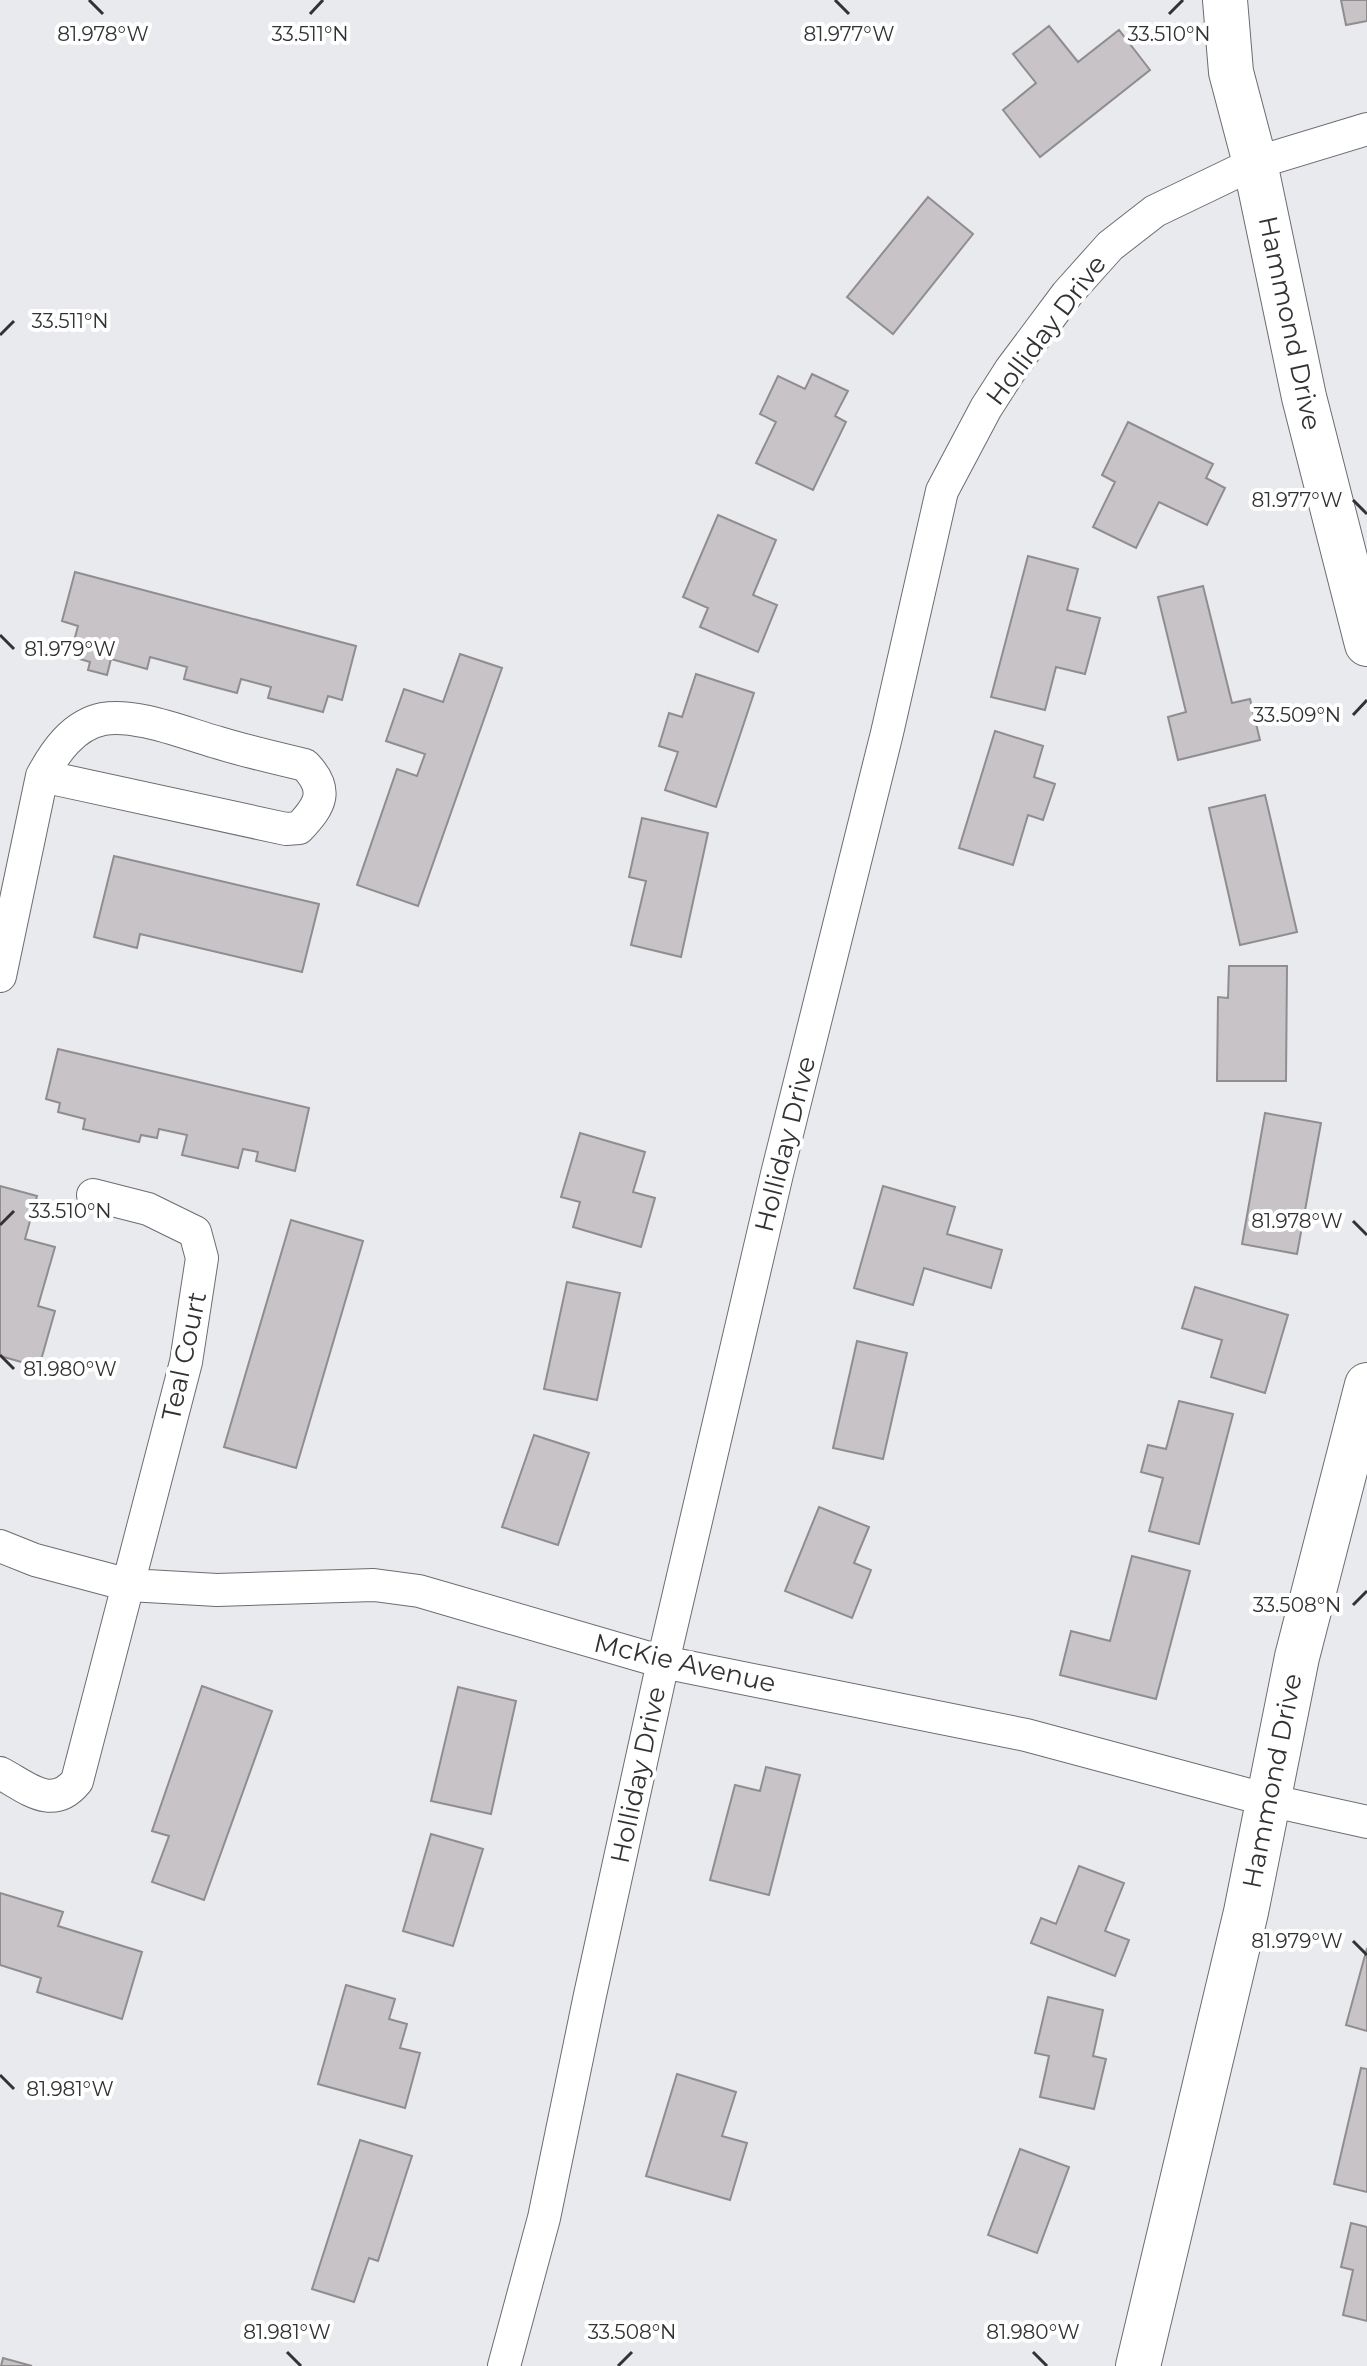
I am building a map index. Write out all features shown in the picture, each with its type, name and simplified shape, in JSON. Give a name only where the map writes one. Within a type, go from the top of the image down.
[{"type":"street","name":"Hammond Drive","points":[[1225,0],[1231,72],[1255,163],[1304,397],[1367,644]]},
{"type":"street","name":"Holliday Drive","points":[[504,2366],[544,2218],[663,1662],[777,1174],[887,733],[942,491],[986,408],[1011,369],[1067,294],[1110,246],[1155,211],[1255,163],[1367,129]]},
{"type":"street","points":[[0,976],[42,776],[67,739],[85,727],[103,719],[134,719],[305,765],[317,778],[321,791],[317,807],[299,828],[286,829],[42,776]]},
{"type":"street","name":"Teal Court","points":[[0,1773],[43,1796],[58,1796],[77,1781],[186,1362],[202,1258],[195,1232],[148,1209],[93,1195]]},
{"type":"street","name":"Hammond Drive","points":[[1138,2366],[1246,1912],[1297,1657],[1367,1385]]},
{"type":"street","name":"McKie Avenue","points":[[0,1546],[35,1560],[129,1585],[217,1590],[374,1585],[419,1591],[663,1662],[1026,1735],[1268,1800],[1367,1822]]},
{"type":"building","points":[[1341,0],[1367,0],[1367,21],[1346,25]]},
{"type":"building","points":[[1049,26],[1078,62],[1119,30],[1150,70],[1040,157],[1003,110],[1036,83],[1013,54]]},
{"type":"building","points":[[928,197],[973,234],[893,334],[847,297]]},
{"type":"building","points":[[812,374],[848,391],[835,416],[846,422],[813,490],[756,463],[776,422],[760,414],[778,376],[805,389]]},
{"type":"building","points":[[1128,422],[1213,464],[1206,478],[1225,488],[1207,525],[1159,502],[1136,548],[1093,527],[1115,482],[1102,475]]},
{"type":"building","points":[[718,515],[776,540],[753,595],[777,605],[758,652],[700,627],[708,608],[683,597]]},
{"type":"building","points":[[1028,556],[1078,569],[1067,610],[1100,618],[1085,674],[1056,667],[1045,710],[991,697]]},
{"type":"building","points":[[75,572],[356,646],[342,700],[328,696],[323,712],[268,698],[271,687],[241,679],[237,693],[184,679],[187,667],[150,657],[147,669],[111,659],[107,675],[88,670],[90,662],[70,656],[78,626],[62,621]]},
{"type":"building","points":[[1203,586],[1232,703],[1250,699],[1260,740],[1178,760],[1168,717],[1186,712],[1158,597]]},
{"type":"building","points":[[460,654],[502,668],[418,906],[357,885],[397,769],[417,776],[425,754],[386,741],[404,689],[443,702]]},
{"type":"building","points":[[696,674],[754,693],[716,807],[665,790],[678,752],[659,746],[669,713],[682,717]]},
{"type":"building","points":[[995,731],[1043,746],[1034,777],[1055,784],[1043,820],[1028,815],[1013,865],[959,848]]},
{"type":"building","points":[[1265,795],[1297,932],[1240,945],[1209,808]]},
{"type":"building","points":[[642,818],[708,833],[681,957],[631,945],[646,881],[629,877]]},
{"type":"building","points":[[114,856],[319,904],[302,972],[140,934],[137,948],[94,937]]},
{"type":"building","points":[[1229,966],[1287,966],[1286,1081],[1217,1081],[1218,997],[1228,998]]},
{"type":"building","points":[[58,1049],[309,1108],[295,1171],[256,1161],[258,1152],[243,1149],[238,1168],[182,1155],[187,1135],[159,1129],[157,1138],[141,1135],[139,1142],[83,1129],[85,1119],[58,1112],[60,1103],[46,1099]]},
{"type":"building","points":[[1265,1113],[1321,1123],[1297,1254],[1242,1244]]},
{"type":"building","points":[[580,1133],[645,1152],[633,1192],[655,1198],[641,1247],[573,1227],[580,1202],[561,1197]]},
{"type":"building","points":[[0,1186],[37,1196],[25,1239],[55,1247],[38,1306],[55,1311],[39,1367],[0,1356]]},
{"type":"building","points":[[883,1186],[955,1207],[947,1234],[1002,1250],[991,1288],[924,1268],[913,1305],[854,1288]]},
{"type":"building","points":[[291,1220],[363,1241],[296,1468],[224,1447]]},
{"type":"building","points":[[567,1282],[620,1293],[597,1400],[544,1389]]},
{"type":"building","points":[[1195,1287],[1288,1315],[1265,1393],[1211,1377],[1222,1340],[1182,1328]]},
{"type":"building","points":[[857,1341],[907,1353],[883,1459],[833,1448]]},
{"type":"building","points":[[1179,1401],[1233,1414],[1199,1544],[1149,1531],[1163,1478],[1141,1472],[1148,1445],[1166,1449]]},
{"type":"building","points":[[534,1435],[589,1453],[558,1545],[502,1527]]},
{"type":"building","points":[[819,1507],[869,1527],[854,1563],[871,1570],[852,1618],[785,1591]]},
{"type":"building","points":[[1132,1556],[1190,1571],[1156,1699],[1060,1675],[1071,1631],[1110,1641]]},
{"type":"building","points":[[202,1686],[272,1711],[204,1900],[152,1882],[169,1836],[152,1831]]},
{"type":"building","points":[[458,1687],[516,1701],[491,1814],[431,1801]]},
{"type":"building","points":[[766,1767],[800,1775],[769,1895],[710,1880],[735,1785],[760,1791]]},
{"type":"building","points":[[431,1834],[483,1849],[453,1946],[403,1931]]},
{"type":"building","points":[[1079,1866],[1124,1883],[1105,1931],[1129,1940],[1115,1976],[1031,1943],[1041,1918],[1056,1924]]},
{"type":"building","points":[[0,1893],[63,1912],[58,1926],[142,1952],[122,2019],[37,1992],[41,1978],[0,1965]]},
{"type":"building","points":[[1367,1948],[1367,2031],[1346,2025]]},
{"type":"building","points":[[346,1985],[395,1999],[389,2019],[407,2024],[400,2048],[420,2053],[405,2108],[318,2084]]},
{"type":"building","points":[[1048,1997],[1103,2010],[1093,2056],[1106,2059],[1094,2109],[1040,2097],[1049,2056],[1035,2053]]},
{"type":"building","points":[[1361,2068],[1367,2069],[1367,2192],[1334,2184]]},
{"type":"building","points":[[677,2074],[736,2092],[722,2136],[747,2143],[730,2200],[646,2176]]},
{"type":"building","points":[[360,2140],[412,2156],[378,2261],[369,2258],[354,2302],[312,2289]]},
{"type":"building","points":[[1020,2149],[1069,2167],[1037,2253],[988,2235]]},
{"type":"building","points":[[1351,2223],[1367,2227],[1367,2321],[1343,2315],[1353,2270],[1341,2267]]},
{"type":"building","points":[[3,2358],[32,2366],[1,2366]]}]
